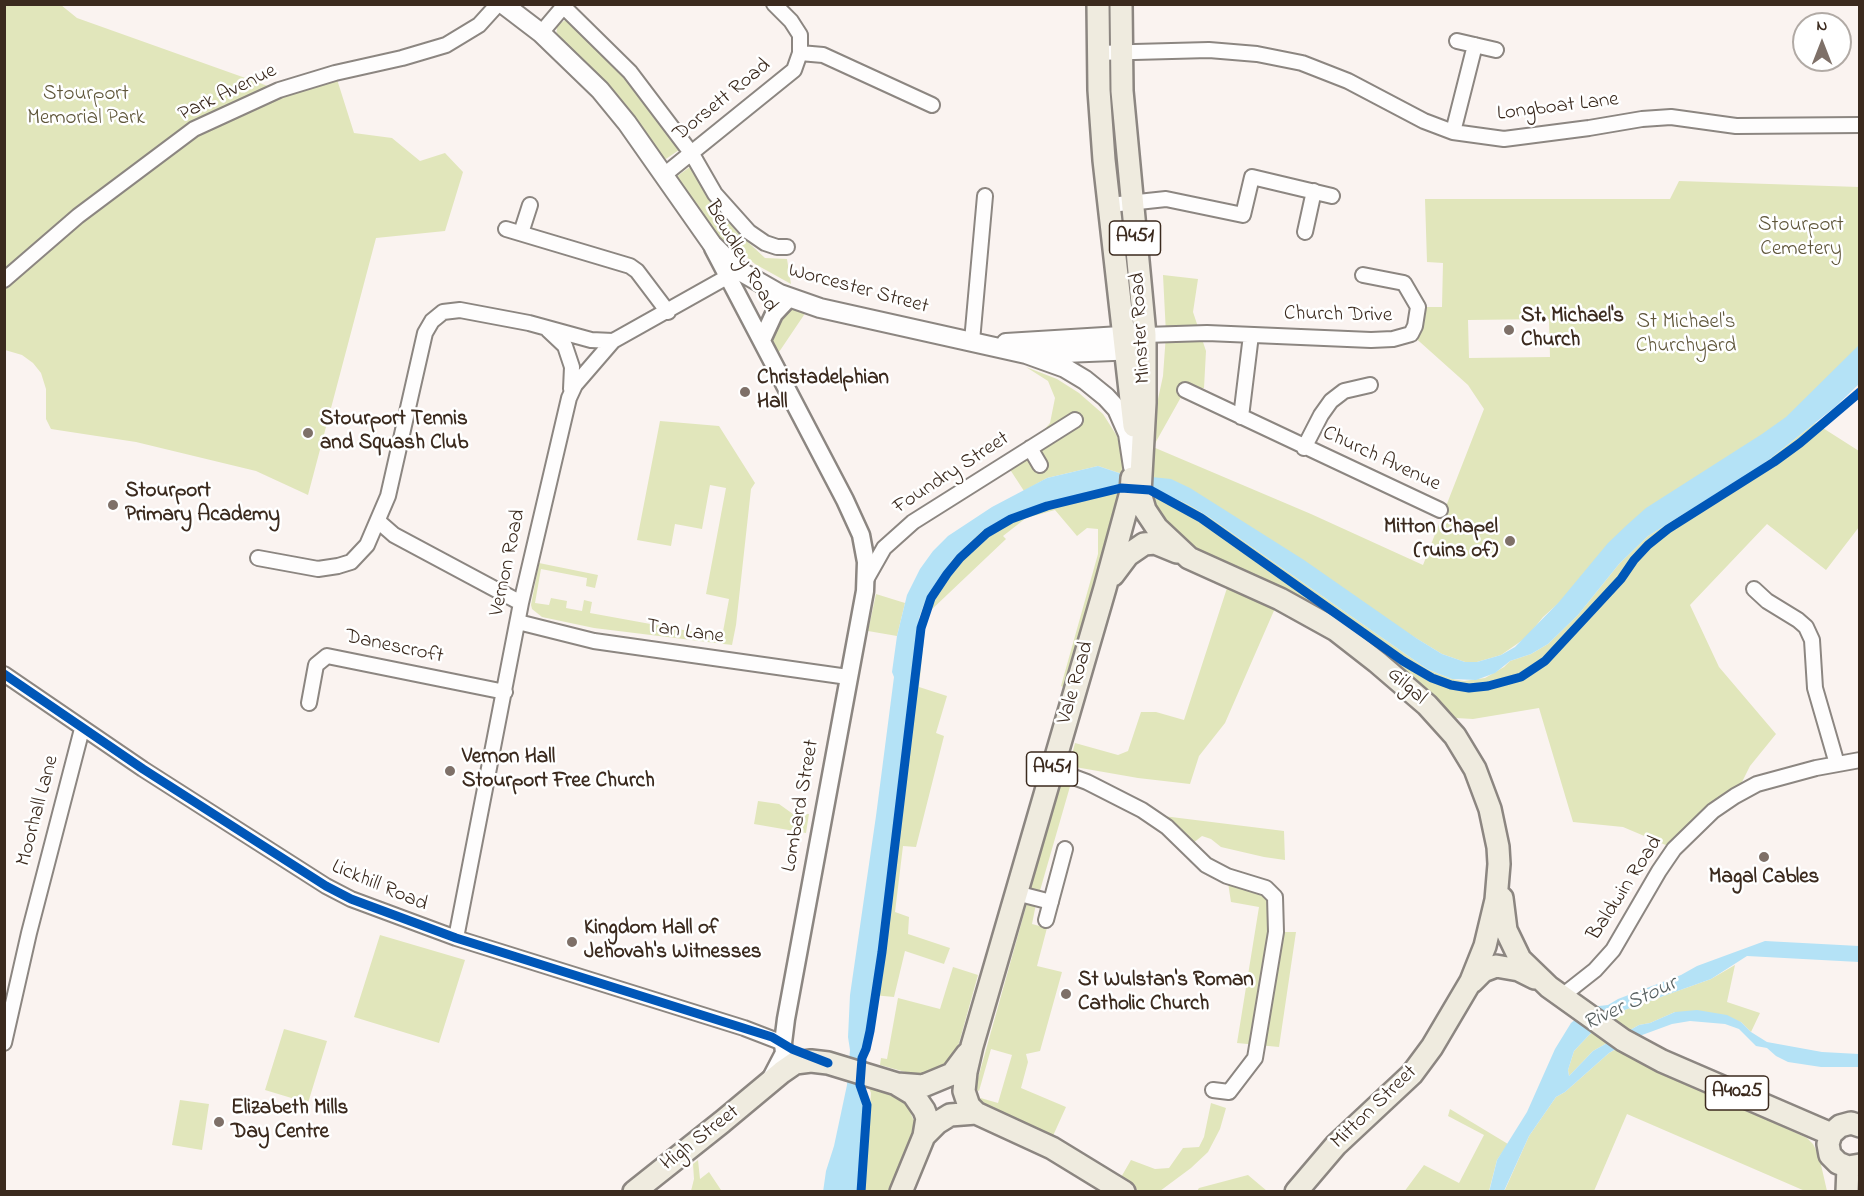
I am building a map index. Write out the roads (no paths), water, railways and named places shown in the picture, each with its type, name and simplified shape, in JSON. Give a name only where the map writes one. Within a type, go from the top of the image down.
[{"type":"main road","name":"Bewdley Road","points":[[503,4],[541,33],[600,90],[627,123],[712,244]]},
{"type":"main road","name":"Minster Road","points":[[1098,4],[1097,53],[1102,137],[1110,205],[1145,403],[1136,470]]},
{"type":"main road","name":"Minster Road","points":[[1121,4],[1120,52],[1131,202],[1135,343]]},
{"type":"main road","name":"Worcester Street","points":[[712,244],[745,275],[789,298],[842,314],[1026,354],[1065,368],[1085,380],[1112,403],[1125,424],[1136,470]]},
{"type":"main road","name":"Worcester Street","points":[[972,341],[1135,343]]},
{"type":"main road","name":"Worcester Street","points":[[1026,354],[1135,343]]},
{"type":"main road","name":"A451","points":[[1136,470],[1136,493]]},
{"type":"main road","name":"Gilgal","points":[[1136,493],[1153,524],[1189,558],[1280,599],[1336,630],[1427,705],[1455,736],[1475,769],[1490,809],[1499,864],[1496,900],[1490,929],[1478,966],[1466,990]]},
{"type":"main road","name":"Vale Road","points":[[972,1046],[1105,588],[1136,493]]},
{"type":"main road","points":[[1105,588],[1123,560],[1144,544],[1163,545],[1189,558]]},
{"type":"main road","points":[[1499,864],[1504,920],[1510,940],[1525,964],[1562,996]]},
{"type":"main road","name":"A4025","points":[[1466,990],[1483,971],[1496,966],[1519,970],[1644,1051],[1831,1134]]},
{"type":"main road","name":"Mitton Street","points":[[1296,1191],[1342,1139],[1412,1074],[1432,1047],[1466,990]]},
{"type":"main road","name":"A451","points":[[972,1046],[964,1091],[969,1106],[976,1113]]},
{"type":"main road","points":[[897,1084],[923,1086],[948,1077],[960,1065],[972,1046]]},
{"type":"main road","name":"High Street","points":[[634,1191],[795,1063],[811,1061],[834,1065],[897,1084]]},
{"type":"main road","points":[[897,1084],[913,1094],[927,1118],[924,1136],[901,1191]]},
{"type":"main road","points":[[924,1136],[937,1123],[950,1115],[976,1113],[1052,1148],[1124,1191]]},
{"type":"main road","points":[[1847,1191],[1854,1166],[1838,1163],[1830,1155],[1828,1144],[1831,1134],[1845,1124],[1860,1126]]},
{"type":"street","name":"Park Avenue","points":[[4,280],[78,216],[194,129],[279,90],[335,73],[402,58],[446,45],[479,25],[498,4]]},
{"type":"street","name":"Dorsett Road","points":[[664,175],[794,70],[800,53],[800,35],[791,21],[774,4]]},
{"type":"street","points":[[541,33],[562,6]]},
{"type":"street","name":"Bewdley Road","points":[[562,6],[630,72],[692,154],[715,194],[749,232],[765,243],[787,246]]},
{"type":"street","points":[[1457,41],[1496,50]]},
{"type":"street","points":[[1453,132],[1475,45]]},
{"type":"street","name":"Longboat Lane","points":[[1097,53],[1209,50],[1257,54],[1302,63],[1348,81],[1424,121],[1453,132],[1504,139],[1589,129],[1642,119],[1671,117],[1746,126],[1860,125]]},
{"type":"street","name":"Dorsett Road","points":[[800,53],[823,55],[932,105]]},
{"type":"street","points":[[1110,205],[1166,199],[1243,215],[1252,177],[1332,195]]},
{"type":"street","points":[[1305,232],[1314,191]]},
{"type":"street","points":[[972,341],[985,196]]},
{"type":"street","points":[[521,233],[530,206]]},
{"type":"street","points":[[506,229],[630,266],[637,271],[668,312]]},
{"type":"street","name":"Bewdley Road","points":[[712,244],[856,523],[864,548],[867,578]]},
{"type":"street","name":"Church Drive","points":[[1135,343],[1166,334],[1371,340],[1393,339],[1411,334],[1418,308],[1404,283],[1363,275]]},
{"type":"street","name":"Vernon Road","points":[[456,938],[521,603],[569,398],[575,385],[613,341],[728,277]]},
{"type":"street","points":[[762,340],[774,314],[789,298]]},
{"type":"street","points":[[258,558],[318,569],[351,562],[367,544],[388,496],[425,333],[432,321],[443,312],[460,310],[544,327],[591,340],[613,341]]},
{"type":"street","points":[[544,327],[557,336],[569,355],[573,379],[569,398]]},
{"type":"street","points":[[1241,417],[1251,335]]},
{"type":"street","name":"Church Avenue","points":[[1304,448],[1331,401],[1344,391],[1370,385]]},
{"type":"street","name":"Church Avenue","points":[[1185,390],[1304,448],[1440,510]]},
{"type":"street","name":"Foundry Street","points":[[867,578],[884,548],[926,512],[1075,420]]},
{"type":"street","points":[[1030,448],[1040,465]]},
{"type":"street","points":[[378,521],[394,535],[521,603]]},
{"type":"street","name":"Lombard Street","points":[[783,1043],[867,578]]},
{"type":"street","points":[[1755,589],[1767,601],[1806,627],[1812,639],[1815,688],[1838,764]]},
{"type":"street","name":"Tan Lane","points":[[518,622],[594,641],[848,677]]},
{"type":"street","name":"Danescroft","points":[[309,703],[316,666],[327,656],[505,692]]},
{"type":"street","name":"Lickhill Road","points":[[4,674],[82,729],[326,886],[378,911],[456,938],[744,1028],[783,1043]]},
{"type":"street","name":"Moorhall Lane","points":[[4,1043],[29,933],[82,729]]},
{"type":"street","name":"Baldwin Road","points":[[1562,996],[1595,970],[1613,950],[1674,849],[1713,812],[1757,784],[1779,777],[1860,760]]},
{"type":"street","points":[[1052,769],[1087,782],[1142,810],[1167,828],[1206,865],[1227,876],[1266,888],[1275,897],[1276,932],[1255,1058],[1229,1092],[1213,1090]]},
{"type":"street","points":[[1046,920],[1065,849]]},
{"type":"street","points":[[1016,893],[1051,902]]},
{"type":"street","points":[[783,1043],[834,1065]]},
{"type":"street","name":"High Street","points":[[767,1084],[782,1060],[783,1043]]},
{"type":"water","points":[[1859,345],[1859,384],[1835,407],[1761,466],[1648,536],[1619,564],[1578,615],[1548,644],[1531,654],[1510,661],[1495,673],[1476,680],[1452,679],[1427,669],[1209,517],[1150,487],[1115,485],[1056,500],[1012,514],[982,531],[953,559],[924,604],[919,618],[873,995],[864,1047],[860,1057],[858,1089],[864,1111],[857,1191],[823,1192],[847,1085],[850,1050],[848,1037],[850,995],[876,816],[897,636],[907,595],[920,569],[948,536],[992,507],[1047,478],[1098,466],[1122,474],[1171,479],[1190,488],[1304,560],[1442,654],[1465,662],[1477,662],[1501,655],[1515,647],[1559,602],[1608,543],[1646,508],[1786,417]]},
{"type":"water","name":"River Stour","points":[[1765,941],[1859,946],[1859,962],[1747,956],[1711,979],[1619,1012],[1590,1034],[1574,1051],[1568,1070],[1569,1076],[1593,1051],[1639,1025],[1650,1023],[1675,1012],[1697,1010],[1727,1015],[1741,1022],[1751,1032],[1767,1042],[1822,1052],[1859,1054],[1859,1067],[1821,1067],[1788,1062],[1767,1048],[1756,1046],[1739,1029],[1725,1024],[1690,1021],[1672,1024],[1634,1038],[1609,1053],[1565,1092],[1556,1097],[1529,1136],[1504,1191],[1489,1192],[1497,1160],[1527,1112],[1555,1049],[1571,1023],[1590,1007],[1608,1005],[1681,975],[1697,966]]},
{"type":"place","name":"St. Michael's Church","points":[[1509,330]]},
{"type":"place","name":"Christadelphian Hall","points":[[745,392]]},
{"type":"place","name":"Stourport Tennis and Squash Club","points":[[308,433]]},
{"type":"place","name":"Stourport Primary Academy","points":[[113,505]]},
{"type":"place","name":"Mitton Chapel (ruins of)","points":[[1510,541]]},
{"type":"place","name":"Vernon Hall Stourport Free Church","points":[[450,771]]},
{"type":"place","name":"Magal Cables","points":[[1764,857]]},
{"type":"place","name":"Kingdom Hall of Jehovah's Witnesses","points":[[572,942]]},
{"type":"place","name":"St Wulstan's Roman Catholic Church","points":[[1066,994]]},
{"type":"place","name":"Elizabeth Mills Day Centre","points":[[219,1122]]},
{"type":"park label","name":"Stourport Memorial Park","points":[[86,108]]},
{"type":"park label","name":"Stourport Cemetery","points":[[1801,239]]},
{"type":"park label","name":"St Michael's Churchyard","points":[[1686,336]]}]
